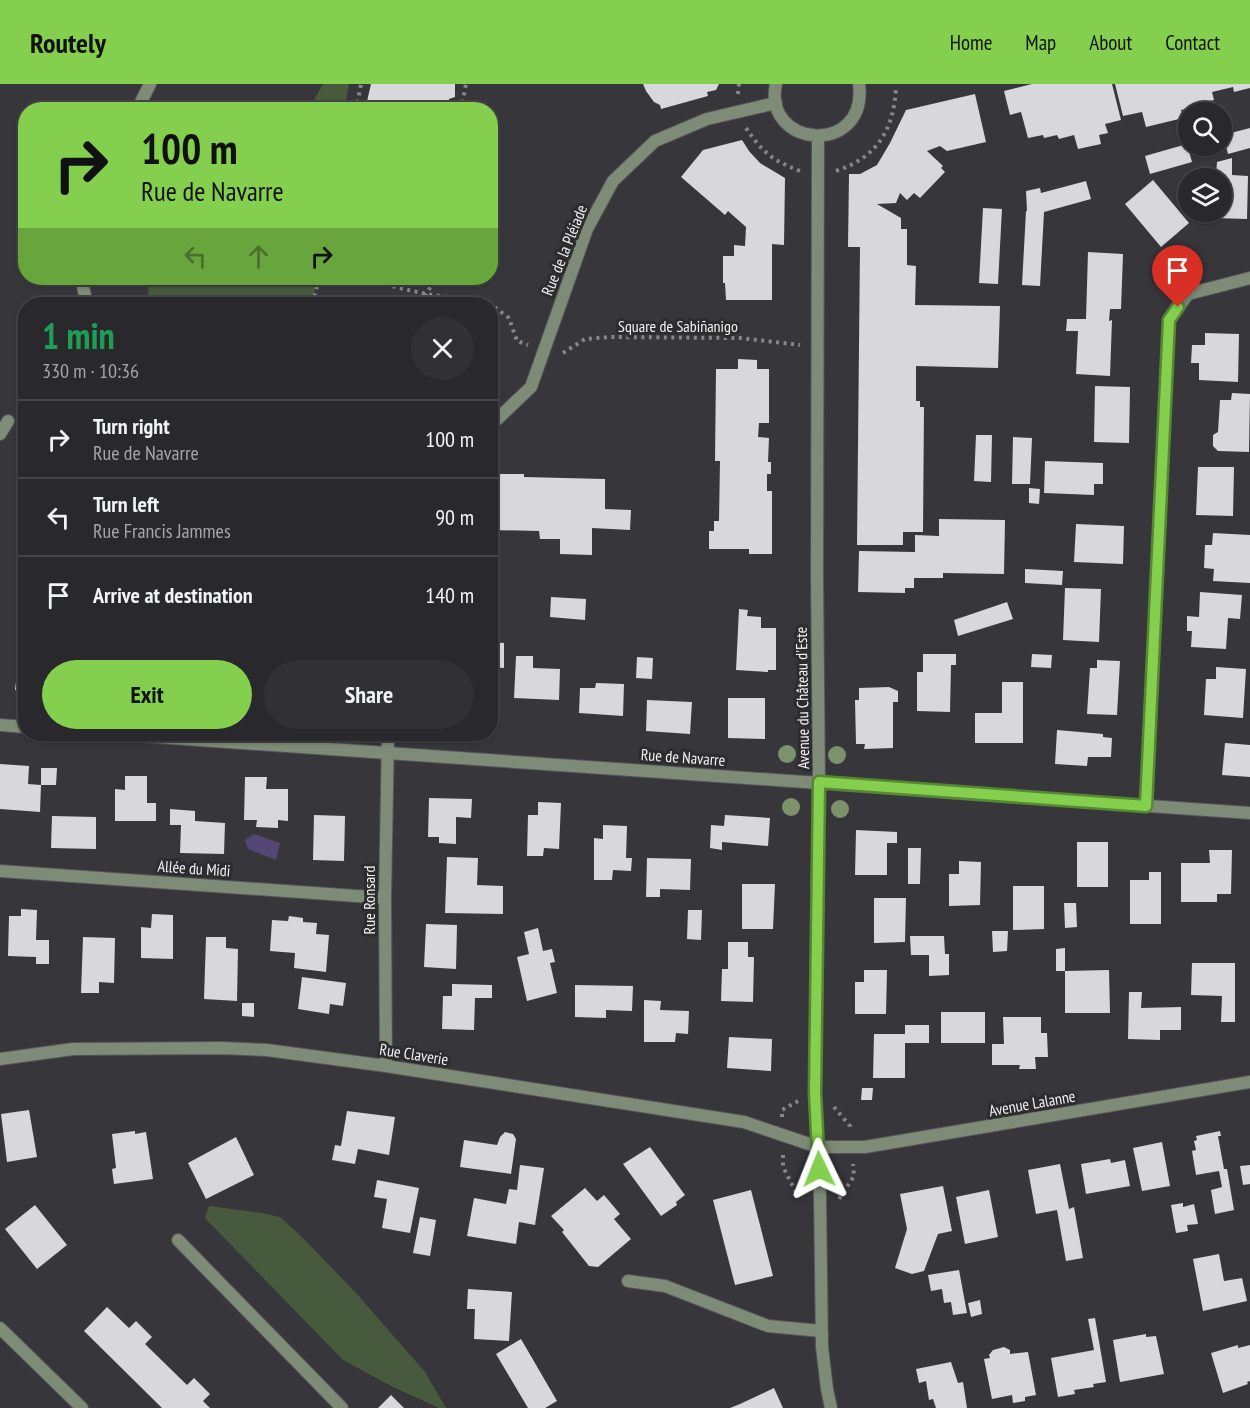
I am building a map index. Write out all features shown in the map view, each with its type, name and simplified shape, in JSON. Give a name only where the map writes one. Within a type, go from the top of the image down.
[{"type":"street","points":[[141,102],[150,84]]},
{"type":"street","points":[[776,84],[776,103],[781,117],[804,135],[818,137],[837,132],[852,119],[858,107],[859,84]]},
{"type":"street","name":"Rue de la Pléiade","points":[[498,418],[531,387],[587,229],[613,181],[655,141],[707,119],[776,103]]},
{"type":"street","name":"Avenue du Château d'Este","points":[[818,137],[819,782],[815,1094],[821,1331],[831,1408]]},
{"type":"street","points":[[1146,806],[1169,320],[1188,294],[1250,278]]},
{"type":"street","points":[[0,434],[8,422]]},
{"type":"street","points":[[0,725],[18,726]]},
{"type":"street","name":"Rue de Navarre","points":[[210,741],[1250,813]]},
{"type":"street","name":"Rue Ronsard","points":[[386,1066],[385,898],[388,741]]},
{"type":"street","name":"Allée du Midi","points":[[0,871],[385,898]]},
{"type":"street","name":"Rue Claverie","points":[[0,1059],[73,1049],[267,1050],[386,1066],[744,1122],[818,1147]]},
{"type":"street","name":"Avenue Lalanne","points":[[818,1147],[865,1147],[1250,1082]]},
{"type":"street","points":[[178,1240],[342,1408]]},
{"type":"street","points":[[628,1281],[665,1286],[768,1326],[821,1331]]},
{"type":"street","points":[[0,1328],[82,1408]]},
{"type":"path","points":[[358,102],[361,84]]},
{"type":"path","points":[[463,102],[466,84]]},
{"type":"path","points":[[738,94],[740,84]]},
{"type":"path","points":[[832,172],[850,166],[871,152],[886,133],[895,109],[896,87]]},
{"type":"path","points":[[744,124],[758,146],[777,162],[800,171]]},
{"type":"path","points":[[387,285],[447,297]]},
{"type":"path","points":[[426,294],[432,285]]},
{"type":"path","points":[[498,310],[509,318],[517,341],[543,351]]},
{"type":"path","name":"Square de Sabiñanigo","points":[[543,351],[558,356],[585,339],[610,338],[740,338],[818,348]]},
{"type":"green space","points":[[323,84],[349,84],[345,102],[313,102]]},
{"type":"green space","points":[[315,285],[314,297],[149,297],[148,286]]},
{"type":"green space","points":[[209,1206],[280,1217],[356,1293],[425,1372],[446,1408],[439,1408],[393,1387],[343,1360],[205,1218]]},
{"type":"shaded area","points":[[254,834],[280,843],[276,860],[248,849],[245,840]]},
{"type":"building","points":[[371,84],[455,84],[455,97],[449,99],[448,102],[367,102]]},
{"type":"building","points":[[643,84],[719,84],[716,90],[707,92],[708,96],[661,109]]},
{"type":"building","points":[[1032,84],[1112,84],[1121,120],[1105,124],[1108,133],[1099,135],[1101,144],[1078,149],[1074,135],[1059,139],[1057,135],[1028,138],[1021,112],[1010,115],[1004,91]]},
{"type":"building","points":[[1115,84],[1250,84],[1250,88],[1234,92],[1233,87],[1212,92],[1214,100],[1178,102],[1178,119],[1146,127],[1142,112],[1123,116]]},
{"type":"building","points":[[975,94],[986,142],[947,151],[940,146],[927,151],[943,166],[941,168],[945,172],[920,198],[914,193],[907,200],[900,193],[896,203],[877,204],[901,218],[901,229],[907,229],[907,265],[916,266],[915,305],[1000,306],[998,368],[916,366],[916,401],[920,401],[920,407],[924,407],[923,532],[903,532],[903,545],[857,545],[860,247],[848,247],[849,174],[860,174],[877,165],[906,110]]},
{"type":"building","points":[[1250,128],[1250,148],[1232,153],[1232,133]]},
{"type":"building","points":[[742,140],[760,163],[785,178],[784,245],[772,244],[772,300],[726,300],[725,283],[723,283],[723,256],[734,256],[734,245],[745,246],[746,227],[728,211],[725,215],[681,177],[703,150]]},
{"type":"building","points":[[1178,147],[1178,156],[1190,156],[1192,162],[1150,174],[1145,156]]},
{"type":"building","points":[[1232,158],[1232,168],[1217,168],[1217,162]]},
{"type":"building","points":[[1232,175],[1248,176],[1247,219],[1232,219]]},
{"type":"building","points":[[1153,180],[1178,210],[1178,222],[1189,223],[1161,247],[1125,204]]},
{"type":"building","points":[[1086,181],[1091,199],[1044,212],[1040,286],[1022,285],[1027,211],[1026,191],[1040,188],[1041,193]]},
{"type":"building","points":[[983,208],[1002,209],[998,284],[979,283]]},
{"type":"building","points":[[1088,252],[1123,254],[1121,309],[1110,309],[1109,321],[1112,320],[1110,376],[1076,374],[1078,331],[1066,331],[1067,319],[1086,319]]},
{"type":"building","points":[[1205,333],[1239,334],[1238,382],[1199,380],[1199,363],[1191,363],[1192,345],[1205,345]]},
{"type":"building","points":[[738,359],[757,360],[757,369],[769,369],[769,423],[759,423],[758,437],[769,438],[768,462],[771,462],[771,474],[767,474],[767,491],[772,491],[772,554],[749,554],[749,549],[709,549],[709,531],[714,531],[714,521],[719,521],[720,461],[715,461],[716,369],[738,369]]},
{"type":"building","points":[[1095,386],[1130,387],[1129,443],[1094,442]]},
{"type":"building","points":[[1232,393],[1250,394],[1249,452],[1218,451],[1213,446],[1213,435],[1218,432],[1220,400],[1231,400]]},
{"type":"building","points":[[976,435],[992,435],[991,482],[974,481]]},
{"type":"building","points":[[1013,437],[1032,438],[1030,484],[1012,484]]},
{"type":"building","points":[[1045,461],[1103,463],[1103,484],[1094,484],[1094,495],[1044,493]]},
{"type":"building","points":[[1198,467],[1234,467],[1233,516],[1196,515]]},
{"type":"building","points":[[498,474],[605,479],[605,509],[631,510],[630,530],[592,528],[592,555],[560,554],[560,539],[540,539],[539,531],[498,530]]},
{"type":"building","points":[[1029,488],[1040,489],[1039,504],[1029,503]]},
{"type":"building","points":[[939,519],[1005,520],[1004,574],[943,573],[943,578],[914,578],[914,588],[905,588],[905,593],[858,592],[859,551],[915,552],[915,535],[939,536]]},
{"type":"building","points":[[1076,524],[1124,526],[1123,564],[1074,562]]},
{"type":"building","points":[[1213,533],[1250,535],[1250,583],[1213,581],[1214,569],[1204,568],[1205,545],[1212,545]]},
{"type":"building","points":[[1025,569],[1063,571],[1062,585],[1025,583]]},
{"type":"building","points":[[1065,588],[1101,589],[1099,642],[1063,640]]},
{"type":"building","points":[[1200,592],[1242,595],[1240,619],[1228,618],[1226,649],[1191,647],[1192,631],[1187,631],[1187,616],[1199,617]]},
{"type":"building","points":[[551,597],[586,599],[585,620],[550,617]]},
{"type":"building","points":[[1007,602],[1013,619],[958,636],[954,620]]},
{"type":"building","points":[[739,609],[748,610],[747,616],[761,617],[761,628],[776,628],[776,670],[768,670],[768,672],[736,670]]},
{"type":"building","points":[[498,643],[504,643],[504,668],[498,668]]},
{"type":"building","points":[[923,654],[956,654],[956,665],[951,665],[950,712],[917,711],[917,672],[923,672]]},
{"type":"building","points":[[1032,654],[1052,655],[1051,668],[1031,667]]},
{"type":"building","points":[[516,656],[533,656],[533,668],[560,669],[559,700],[514,698]]},
{"type":"building","points":[[637,657],[653,658],[652,679],[636,678]]},
{"type":"building","points":[[1097,660],[1120,661],[1117,715],[1087,714],[1090,668],[1097,668]]},
{"type":"building","points":[[18,666],[18,690],[15,690]]},
{"type":"building","points":[[1216,667],[1246,669],[1243,718],[1204,715],[1206,679],[1216,679]]},
{"type":"building","points":[[1002,682],[1023,682],[1023,743],[975,743],[975,713],[1002,713]]},
{"type":"building","points":[[596,683],[624,684],[623,716],[579,713],[580,688],[595,688]]},
{"type":"building","points":[[889,687],[898,691],[898,702],[893,702],[893,748],[864,749],[865,744],[856,744],[855,700],[859,700],[859,688]]},
{"type":"building","points":[[728,698],[765,698],[765,739],[728,738]]},
{"type":"building","points":[[647,700],[692,702],[690,734],[646,731]]},
{"type":"building","points":[[1057,730],[1103,734],[1103,737],[1112,738],[1111,757],[1088,757],[1087,766],[1055,764]]},
{"type":"building","points":[[1225,743],[1250,745],[1250,777],[1222,775]]},
{"type":"building","points":[[0,764],[29,766],[28,784],[41,785],[40,812],[0,809]]},
{"type":"building","points":[[41,768],[57,768],[56,785],[41,785]]},
{"type":"building","points":[[125,776],[147,776],[147,803],[156,803],[156,821],[115,821],[115,789],[125,790]]},
{"type":"building","points":[[245,777],[267,777],[266,789],[288,789],[288,821],[278,820],[278,828],[256,827],[257,820],[244,820]]},
{"type":"building","points":[[429,798],[472,799],[471,818],[456,817],[456,844],[439,843],[439,837],[428,837]]},
{"type":"building","points":[[538,802],[561,803],[559,849],[544,848],[543,856],[527,856],[528,815],[538,815]]},
{"type":"building","points":[[170,809],[195,811],[195,821],[225,823],[224,854],[180,853],[181,825],[170,825]]},
{"type":"building","points":[[314,815],[345,816],[344,861],[313,860]]},
{"type":"building","points":[[725,815],[770,818],[768,846],[722,842],[722,850],[710,848],[711,825],[724,826]]},
{"type":"building","points":[[52,816],[96,817],[96,849],[51,848]]},
{"type":"building","points":[[603,825],[627,826],[626,858],[632,858],[631,871],[613,870],[612,880],[594,880],[594,838],[603,839]]},
{"type":"building","points":[[856,830],[897,832],[897,843],[887,843],[887,875],[855,875]]},
{"type":"building","points":[[1077,842],[1108,842],[1108,887],[1077,887]]},
{"type":"building","points":[[908,848],[921,848],[920,884],[908,884]]},
{"type":"building","points":[[1209,850],[1232,850],[1231,894],[1217,894],[1217,902],[1181,902],[1181,863],[1210,863]]},
{"type":"building","points":[[447,857],[478,858],[477,885],[503,886],[503,914],[445,913]]},
{"type":"building","points":[[647,858],[691,859],[690,890],[660,889],[660,897],[646,897]]},
{"type":"building","points":[[959,861],[981,862],[980,905],[949,906],[949,874],[959,874]]},
{"type":"building","points":[[1149,872],[1161,872],[1161,924],[1130,924],[1130,880],[1149,880]]},
{"type":"building","points":[[742,884],[775,884],[773,929],[742,929]]},
{"type":"building","points":[[1013,886],[1044,886],[1044,929],[1013,930]]},
{"type":"building","points":[[874,898],[906,898],[905,942],[874,943]]},
{"type":"building","points":[[1064,903],[1076,903],[1077,927],[1065,928]]},
{"type":"building","points":[[21,909],[37,910],[36,940],[49,940],[49,964],[36,964],[36,957],[8,956],[9,916],[21,916]]},
{"type":"building","points":[[688,910],[702,910],[701,940],[687,939]]},
{"type":"building","points":[[152,914],[173,915],[173,959],[141,958],[141,927],[151,928]]},
{"type":"building","points":[[289,916],[303,918],[303,922],[317,923],[316,934],[329,935],[326,972],[294,968],[295,953],[270,951],[272,920],[288,921]]},
{"type":"building","points":[[426,924],[457,925],[456,969],[424,967]]},
{"type":"building","points":[[538,928],[543,951],[552,949],[555,962],[550,963],[557,993],[527,1001],[517,957],[529,954],[524,932]]},
{"type":"building","points":[[992,931],[1008,931],[1007,951],[993,952]]},
{"type":"building","points":[[910,936],[944,936],[945,954],[949,954],[949,975],[929,976],[929,955],[911,955]]},
{"type":"building","points":[[83,937],[115,938],[114,983],[99,982],[99,993],[81,993]]},
{"type":"building","points":[[206,937],[226,937],[226,948],[238,949],[237,1001],[204,999]]},
{"type":"building","points":[[728,942],[748,942],[748,957],[754,957],[753,1002],[721,1001],[722,969],[728,969]]},
{"type":"building","points":[[1065,948],[1065,971],[1056,971],[1056,949]]},
{"type":"building","points":[[1192,963],[1235,963],[1235,1022],[1221,1022],[1222,996],[1191,995]]},
{"type":"building","points":[[864,970],[887,970],[886,1014],[855,1014],[855,982],[864,982]]},
{"type":"building","points":[[1109,970],[1110,1013],[1065,1013],[1065,971]]},
{"type":"building","points":[[302,977],[346,983],[343,1006],[330,1004],[329,1014],[298,1009]]},
{"type":"building","points":[[452,984],[492,985],[492,998],[475,998],[474,1030],[442,1029],[443,996],[452,996]]},
{"type":"building","points":[[575,985],[633,986],[632,1011],[606,1010],[606,1018],[575,1017]]},
{"type":"building","points":[[1129,992],[1142,992],[1141,1008],[1181,1007],[1181,1030],[1160,1030],[1160,1040],[1128,1039]]},
{"type":"building","points":[[644,1000],[661,1001],[660,1010],[689,1011],[688,1034],[676,1033],[675,1042],[644,1042]]},
{"type":"building","points":[[242,1003],[254,1003],[254,1017],[242,1016]]},
{"type":"building","points":[[941,1012],[985,1012],[985,1043],[941,1043]]},
{"type":"building","points":[[1003,1017],[1041,1017],[1041,1033],[1047,1033],[1048,1057],[1035,1057],[1036,1069],[1019,1069],[1020,1065],[992,1065],[992,1044],[1004,1044]]},
{"type":"building","points":[[905,1025],[929,1025],[929,1043],[905,1043],[905,1078],[873,1078],[874,1034],[905,1034]]},
{"type":"building","points":[[729,1037],[772,1039],[771,1071],[727,1068]]},
{"type":"building","points":[[862,1088],[873,1088],[872,1100],[861,1100]]},
{"type":"building","points":[[29,1110],[37,1157],[7,1162],[1,1114]]},
{"type":"building","points":[[347,1111],[395,1117],[389,1155],[358,1149],[355,1164],[332,1160],[335,1145],[341,1146]]},
{"type":"building","points":[[135,1131],[135,1134],[146,1132],[153,1179],[114,1184],[112,1169],[116,1168],[112,1134]]},
{"type":"building","points":[[1220,1131],[1221,1136],[1218,1136],[1224,1169],[1227,1169],[1234,1210],[1215,1214],[1211,1190],[1222,1187],[1219,1171],[1196,1175],[1192,1151],[1196,1150],[1194,1141],[1197,1140],[1196,1136]]},
{"type":"building","points":[[505,1132],[513,1134],[516,1139],[511,1174],[460,1167],[464,1140],[497,1145]]},
{"type":"building","points":[[236,1137],[254,1175],[206,1199],[188,1163]]},
{"type":"building","points":[[1162,1142],[1170,1186],[1142,1191],[1133,1148]]},
{"type":"building","points":[[650,1147],[685,1195],[676,1202],[677,1205],[661,1216],[623,1164]]},
{"type":"building","points":[[1110,1159],[1111,1163],[1125,1160],[1130,1186],[1086,1194],[1081,1164]]},
{"type":"building","points":[[1060,1164],[1069,1209],[1074,1207],[1083,1258],[1066,1261],[1057,1210],[1036,1214],[1028,1170]]},
{"type":"building","points":[[520,1165],[544,1168],[535,1225],[519,1222],[516,1244],[467,1236],[474,1198],[506,1204],[509,1189],[517,1190]]},
{"type":"building","points":[[1250,1165],[1250,1184],[1243,1185],[1240,1166]]},
{"type":"building","points":[[377,1180],[419,1188],[410,1233],[382,1228],[387,1199],[374,1197]]},
{"type":"building","points":[[943,1186],[952,1231],[938,1234],[924,1271],[912,1274],[895,1268],[907,1229],[900,1194]]},
{"type":"building","points":[[585,1188],[597,1201],[604,1195],[620,1214],[614,1219],[631,1239],[598,1267],[589,1266],[562,1232],[564,1230],[551,1216]]},
{"type":"building","points":[[751,1190],[773,1276],[735,1285],[713,1200]]},
{"type":"building","points":[[989,1190],[998,1237],[965,1244],[956,1197]]},
{"type":"building","points":[[1183,1203],[1183,1207],[1194,1204],[1198,1224],[1187,1225],[1188,1231],[1176,1233],[1171,1205]]},
{"type":"building","points":[[35,1205],[67,1245],[37,1269],[5,1229]]},
{"type":"building","points":[[420,1217],[436,1220],[430,1256],[413,1253]]},
{"type":"building","points":[[1219,1254],[1224,1281],[1242,1278],[1247,1301],[1203,1311],[1193,1259]]},
{"type":"building","points":[[959,1270],[967,1313],[953,1315],[951,1302],[944,1303],[942,1289],[931,1291],[928,1275]]},
{"type":"building","points":[[468,1289],[512,1292],[509,1341],[474,1339],[475,1309],[467,1309]]},
{"type":"building","points":[[980,1300],[982,1314],[971,1317],[968,1303]]},
{"type":"building","points":[[107,1307],[129,1328],[136,1321],[152,1337],[145,1344],[187,1385],[194,1378],[210,1394],[203,1401],[210,1408],[162,1408],[84,1331]]},
{"type":"building","points":[[1095,1318],[1106,1382],[1093,1384],[1094,1387],[1074,1390],[1075,1394],[1058,1397],[1051,1358],[1094,1350],[1088,1319]]},
{"type":"building","points":[[1146,1334],[1146,1337],[1156,1336],[1164,1374],[1120,1382],[1113,1340]]},
{"type":"building","points":[[521,1339],[557,1401],[545,1408],[528,1408],[496,1354]]},
{"type":"building","points":[[1238,1345],[1238,1348],[1250,1345],[1250,1381],[1247,1382],[1248,1384],[1223,1393],[1211,1353]]},
{"type":"building","points":[[1004,1347],[1010,1350],[1010,1354],[1028,1352],[1036,1395],[1025,1397],[1025,1401],[1013,1403],[1012,1395],[992,1399],[984,1359],[990,1358],[989,1355],[993,1350]]},
{"type":"building","points":[[951,1362],[958,1383],[963,1382],[967,1408],[936,1408],[933,1399],[929,1400],[926,1381],[919,1383],[916,1369]]},
{"type":"building","points":[[774,1388],[783,1408],[730,1408],[740,1404]]},
{"type":"building","points":[[391,1395],[404,1408],[378,1408]]},
{"type":"route","points":[[819,1169],[815,1094],[819,782],[1146,806],[1169,320],[1178,307]]}]
